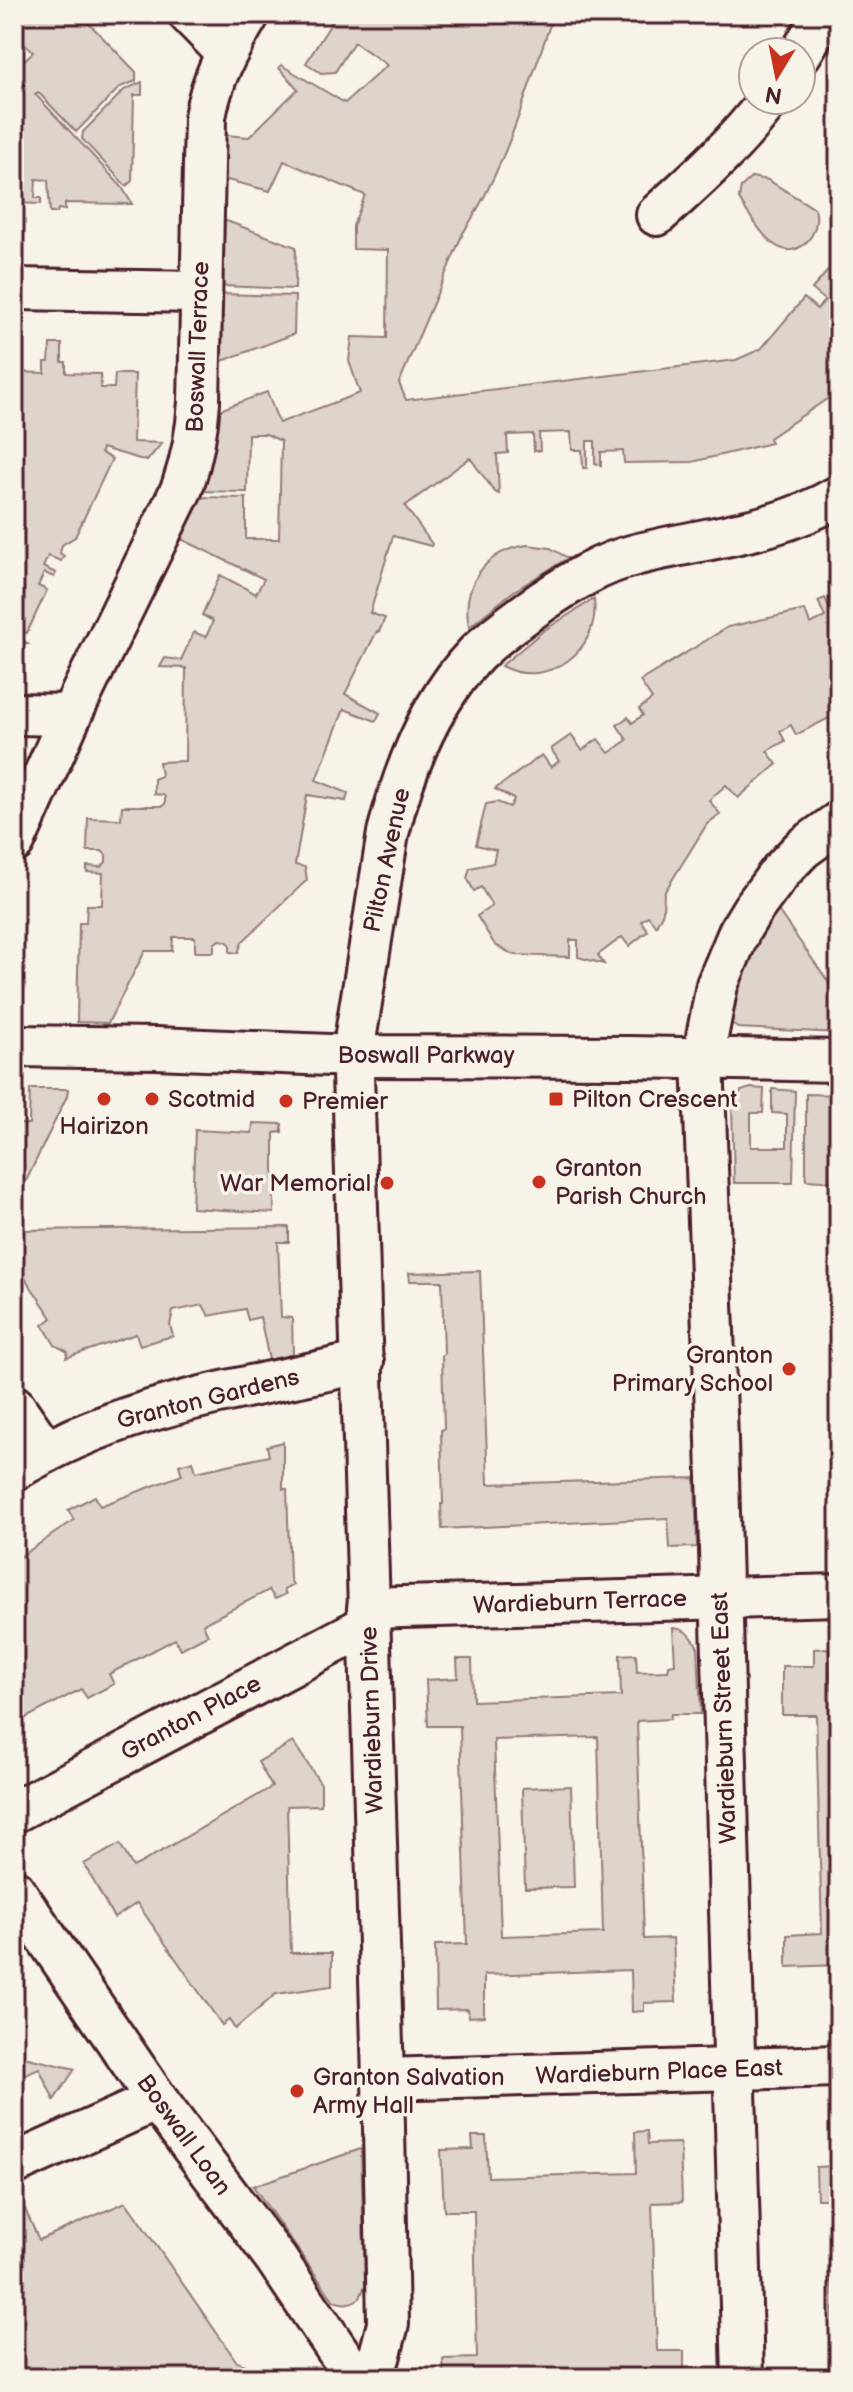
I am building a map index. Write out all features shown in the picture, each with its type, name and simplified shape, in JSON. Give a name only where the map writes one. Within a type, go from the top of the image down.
[{"type":"street","points":[[189,14],[226,52]]},
{"type":"street","name":"Boswall Terrace","points":[[14,842],[71,715],[182,488],[191,463],[197,436],[199,402],[205,117],[212,84],[226,52],[249,14]]},
{"type":"street","points":[[811,36],[824,14]]},
{"type":"street","points":[[657,215],[718,159],[757,116]]},
{"type":"street","points":[[14,289],[201,292]]},
{"type":"street","name":"Pilton Avenue","points":[[354,1056],[382,860],[396,803],[421,737],[462,670],[528,611],[604,566],[639,554],[763,528],[793,518],[839,496]]},
{"type":"street","points":[[14,714],[71,715]]},
{"type":"street","points":[[703,1058],[717,985],[740,930],[781,871],[802,849],[839,822]]},
{"type":"street","name":"Boswall Parkway","points":[[14,1046],[354,1056],[839,1061]]},
{"type":"street","name":"Wardieburn Drive","points":[[354,1056],[388,2324],[379,2358],[359,2378]]},
{"type":"street","name":"Wardieburn Street East","points":[[703,1058],[743,2378]]},
{"type":"street","name":"Granton Gardens","points":[[30,1461],[106,1424],[168,1404],[363,1362]]},
{"type":"street","points":[[14,1406],[30,1461]]},
{"type":"street","name":"Wardieburn Terrace","points":[[368,1617],[721,1598],[839,1595]]},
{"type":"street","name":"Granton Place","points":[[14,1812],[368,1617]]},
{"type":"street","name":"Boswall Loan","points":[[14,1890],[157,2100],[276,2259],[359,2378]]},
{"type":"street","name":"Wardieburn Place East","points":[[383,2079],[839,2066]]},
{"type":"street","points":[[14,2164],[157,2100]]},
{"type":"shaded area","points":[[14,14],[80,14],[136,72],[136,81],[120,87],[76,132],[38,92],[35,94],[122,187],[132,204],[65,203],[65,210],[50,213],[48,180],[36,179],[35,198],[41,198],[41,204],[14,203],[14,67],[33,52],[22,42],[14,49]]},
{"type":"shaded area","points":[[337,14],[414,14],[424,20],[429,14],[554,14],[504,154],[463,233],[399,383],[406,400],[736,360],[761,349],[804,298],[817,309],[825,300],[812,289],[839,258],[839,391],[769,438],[771,443],[692,462],[624,463],[623,451],[601,452],[601,465],[595,463],[595,441],[587,441],[587,468],[583,468],[582,450],[572,450],[571,432],[539,433],[540,451],[534,451],[533,434],[507,435],[508,453],[497,454],[499,494],[470,458],[405,506],[432,544],[393,536],[370,613],[385,618],[345,694],[380,713],[376,721],[344,709],[316,780],[348,793],[346,801],[307,795],[295,865],[305,867],[307,880],[242,942],[238,953],[230,952],[230,944],[219,940],[214,944],[214,952],[195,952],[195,937],[173,937],[172,951],[145,951],[108,1023],[77,1022],[79,923],[86,923],[87,905],[102,905],[103,873],[87,872],[87,866],[101,867],[106,862],[102,851],[87,851],[88,818],[121,819],[122,806],[165,804],[163,795],[154,794],[154,779],[161,776],[159,762],[185,761],[186,668],[160,667],[165,658],[181,660],[194,632],[206,637],[213,621],[202,615],[220,575],[256,594],[264,579],[177,537],[196,497],[246,498],[246,539],[279,539],[281,441],[266,434],[248,434],[247,492],[198,491],[217,411],[267,392],[279,423],[360,393],[349,361],[352,337],[387,338],[388,250],[353,249],[353,226],[365,195],[284,161],[270,191],[223,179],[226,135],[249,137],[298,89],[279,68],[281,65],[345,103],[387,65],[354,42],[335,72],[321,73],[306,63]]},
{"type":"shaded area","points":[[142,82],[142,95],[134,95],[132,181],[126,186],[82,139],[83,132],[124,90]]},
{"type":"shaded area","points":[[752,177],[768,180],[815,209],[815,227],[807,242],[792,250],[775,245],[766,237],[739,199],[741,187]]},
{"type":"shaded area","points":[[221,219],[296,247],[295,289],[220,286]]},
{"type":"shaded area","points":[[219,294],[295,296],[294,334],[217,363]]},
{"type":"shaded area","points":[[50,344],[62,344],[62,362],[66,362],[66,373],[100,374],[101,388],[114,388],[115,374],[135,374],[133,442],[162,443],[147,461],[102,448],[101,453],[112,459],[75,537],[62,545],[60,553],[64,556],[61,561],[48,556],[43,567],[56,573],[54,577],[44,573],[38,586],[47,590],[27,633],[19,631],[16,635],[28,644],[14,644],[14,372],[45,373]]},
{"type":"shaded area","points":[[527,545],[550,548],[568,558],[514,591],[469,627],[469,598],[479,573],[499,555]]},
{"type":"shaded area","points":[[825,598],[831,612],[839,609],[839,713],[796,735],[791,725],[780,731],[785,741],[767,751],[777,764],[738,798],[726,785],[709,800],[720,814],[707,824],[664,893],[663,912],[656,926],[648,916],[641,921],[648,931],[629,946],[622,937],[598,955],[604,964],[578,957],[578,940],[570,940],[570,957],[514,955],[495,945],[477,916],[492,906],[481,887],[474,891],[467,878],[470,868],[493,863],[496,850],[476,845],[486,804],[497,802],[510,807],[514,799],[495,789],[542,755],[551,767],[559,761],[551,749],[571,735],[582,750],[598,739],[609,753],[627,740],[617,725],[628,717],[632,723],[643,715],[639,709],[652,699],[640,681],[728,627],[805,610],[810,624],[825,617],[818,601]]},
{"type":"shaded area","points":[[594,599],[594,618],[589,635],[567,661],[536,673],[518,672],[501,666],[543,631]]},
{"type":"shaded area","points":[[777,909],[839,997],[839,1033],[738,1028],[730,1023],[735,993],[746,963]]},
{"type":"shaded area","points":[[30,1089],[68,1089],[14,1206],[14,1124],[29,1124]]},
{"type":"shaded area","points":[[764,1089],[763,1113],[751,1113],[751,1147],[787,1147],[787,1114],[772,1113],[772,1089],[795,1091],[793,1183],[734,1183],[732,1104],[741,1091]]},
{"type":"shaded area","points":[[806,1094],[839,1095],[839,1182],[806,1180]]},
{"type":"shaded area","points":[[253,1123],[282,1124],[282,1132],[274,1133],[274,1213],[192,1208],[195,1130],[252,1133]]},
{"type":"shaded area","points":[[289,1227],[289,1242],[278,1242],[281,1317],[292,1318],[293,1355],[269,1360],[260,1317],[248,1320],[245,1309],[209,1316],[203,1305],[173,1311],[170,1325],[173,1336],[140,1345],[136,1334],[66,1358],[68,1352],[55,1345],[43,1325],[52,1318],[14,1262],[14,1230]]},
{"type":"shaded area","points":[[480,1271],[488,1484],[695,1478],[697,1547],[670,1548],[668,1518],[442,1529],[442,1281],[410,1281],[409,1273]]},
{"type":"shaded area","points":[[283,1442],[283,1489],[287,1489],[290,1579],[293,1585],[284,1590],[286,1594],[275,1599],[269,1590],[203,1624],[208,1635],[181,1649],[175,1639],[109,1674],[114,1684],[87,1698],[81,1689],[16,1723],[21,1733],[14,1736],[14,1561],[74,1520],[68,1510],[95,1496],[100,1506],[182,1475],[179,1465],[193,1461],[196,1472],[269,1456],[267,1446]]},
{"type":"shaded area","points":[[673,1628],[688,1634],[698,1648],[701,1714],[671,1714],[670,1719],[637,1721],[644,1939],[673,1938],[676,2002],[644,2003],[644,2011],[632,2012],[631,1970],[484,1975],[484,2016],[469,2017],[468,2009],[436,2010],[435,1945],[467,1944],[460,1726],[428,1726],[426,1680],[458,1678],[457,1659],[472,1659],[473,1701],[621,1696],[620,1655],[636,1654],[637,1672],[668,1671],[669,1665],[675,1664]],"holes":[[[598,1737],[603,1933],[501,1936],[494,1740]]]},
{"type":"shaded area","points":[[829,1648],[831,1689],[839,1690],[839,1965],[787,1967],[787,1935],[822,1933],[816,1715],[782,1715],[782,1666],[814,1666],[814,1649]]},
{"type":"shaded area","points":[[293,1742],[321,1784],[321,1805],[287,1806],[291,1953],[332,1953],[332,1986],[276,1994],[235,2029],[229,2020],[222,2025],[137,1903],[114,1918],[84,1864],[120,1844],[133,1867],[272,1787],[258,1762]]},
{"type":"shaded area","points":[[571,1786],[574,1887],[525,1888],[522,1788]]},
{"type":"shaded area","points":[[14,2042],[24,2057],[75,2069],[54,2100],[39,2068],[14,2079]]},
{"type":"shaded area","points":[[647,2131],[648,2144],[680,2143],[682,2202],[652,2203],[657,2351],[684,2351],[684,2378],[444,2378],[443,2359],[477,2358],[474,2211],[444,2211],[441,2150],[473,2149],[472,2136],[486,2136],[488,2177],[636,2173],[635,2132]]},
{"type":"shaded area","points":[[361,2149],[365,2285],[360,2298],[341,2303],[334,2301],[253,2186]]},
{"type":"shaded area","points":[[839,2166],[839,2378],[834,2378],[829,2199],[817,2199],[816,2167]]},
{"type":"shaded area","points":[[126,2202],[237,2362],[245,2365],[248,2378],[14,2378],[14,2271],[24,2266],[14,2245],[14,2230],[20,2227],[14,2214],[25,2209],[39,2240]]},
{"type":"place","name":"Hairizon","points":[[104,1099]]},
{"type":"place","name":"Scotmid","points":[[152,1099]]},
{"type":"place","name":"Pilton Crescent","points":[[556,1099]]},
{"type":"place","name":"Premier","points":[[286,1101]]},
{"type":"place","name":"Granton Parish Church","points":[[539,1182]]},
{"type":"place","name":"War Memorial","points":[[387,1183]]},
{"type":"place","name":"Granton Primary School","points":[[789,1369]]},
{"type":"place","name":"Granton Salvation Army Hall","points":[[297,2091]]}]
